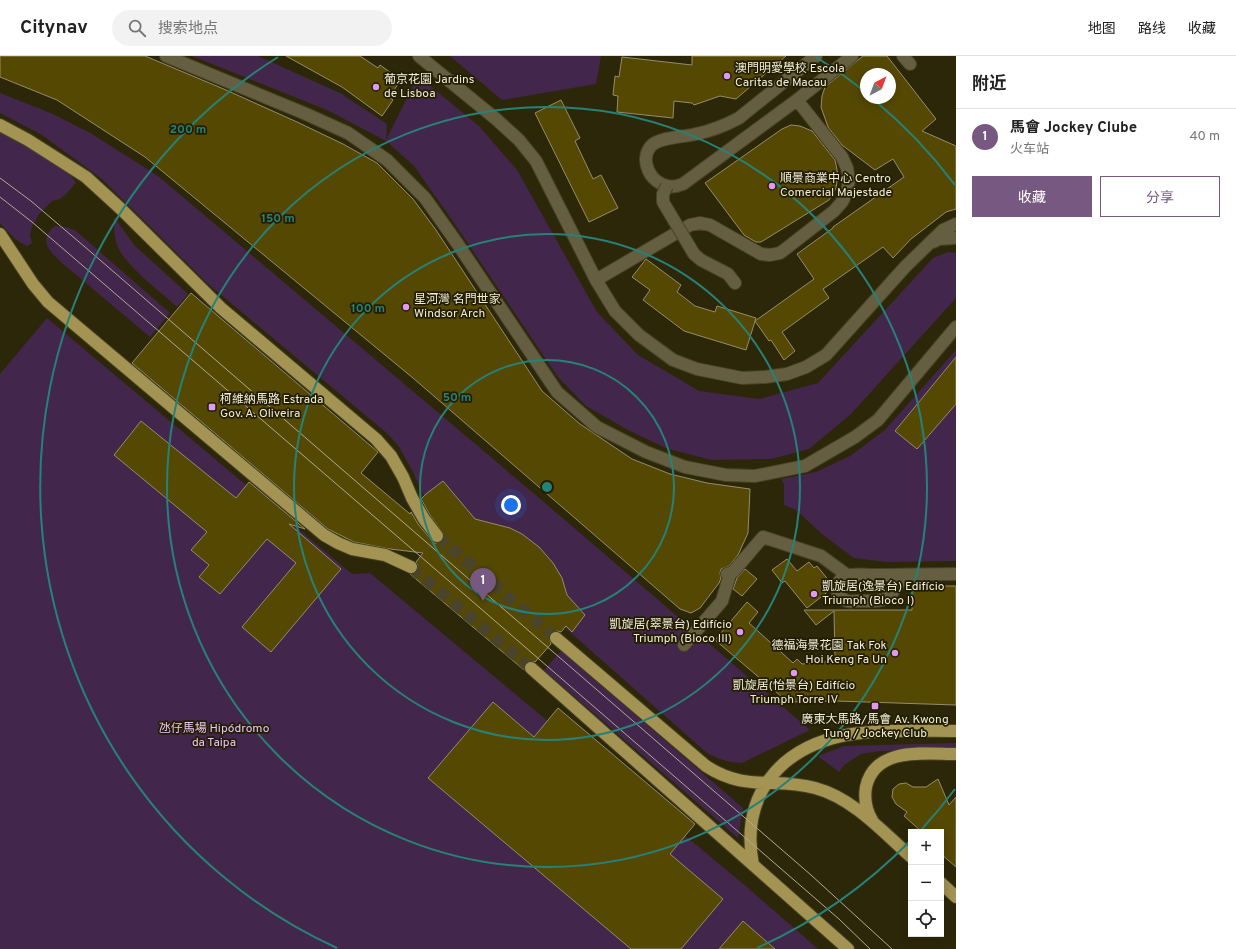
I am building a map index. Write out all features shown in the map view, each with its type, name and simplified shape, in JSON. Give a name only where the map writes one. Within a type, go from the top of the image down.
[{"type":"main road","points":[[0,125],[28,140],[86,177],[121,209],[221,308],[376,439],[391,456],[424,519],[437,536]]},
{"type":"main road","points":[[0,234],[33,284],[48,302],[324,535],[352,549],[385,555],[411,567]]},
{"type":"main road","points":[[556,638],[706,766],[717,773],[734,780],[798,785],[828,792],[852,805],[908,854]]},
{"type":"main road","points":[[531,668],[848,949]]},
{"type":"main road","points":[[753,865],[750,838],[752,820],[758,799],[766,783],[776,770],[802,751],[828,739],[847,735],[878,732],[956,731]]},
{"type":"main road","points":[[879,828],[870,818],[865,800],[867,783],[877,768],[888,759],[902,755],[956,754]]},
{"type":"main road","points":[[944,886],[956,897]]},
{"type":"street","points":[[166,56],[348,133],[388,160],[425,198],[557,392],[597,427],[646,452],[685,467],[726,475],[755,476],[805,466],[855,437],[878,420],[956,327]]},
{"type":"street","points":[[419,56],[496,119],[519,140],[536,161],[596,280],[616,311],[639,335],[673,360],[697,369],[742,378],[787,374],[806,367],[826,355],[905,267],[943,230],[956,224]]},
{"type":"street","points":[[816,56],[734,121],[696,134],[657,141],[647,151],[646,158],[646,165],[653,179],[660,184],[667,186],[683,184],[797,100],[852,56]]},
{"type":"street","points":[[596,280],[690,225],[700,223],[710,225],[752,250],[761,254],[770,255],[780,253],[834,211],[842,202],[847,192],[849,180],[847,168],[842,157],[797,100]]},
{"type":"street","points":[[667,186],[663,194],[663,202],[694,254],[701,260],[728,274],[735,283]]},
{"type":"street","points":[[928,244],[939,239],[956,238]]},
{"type":"street","points":[[684,645],[722,601],[729,574],[764,537],[821,556],[847,575]]},
{"type":"street","points":[[904,574],[887,599],[883,601],[850,602],[842,598],[838,593],[837,586],[840,580],[847,575],[904,574],[956,574]]},
{"type":"green space","points":[[192,56],[258,56],[340,93],[387,124],[386,140],[418,76],[479,126],[517,170],[597,312],[638,355],[699,391],[759,399],[818,383],[933,258],[948,252],[956,253],[956,298],[851,414],[809,449],[771,459],[711,460],[666,448],[628,430],[586,406],[558,377],[414,166],[386,141],[327,110]]},
{"type":"green space","points":[[450,56],[601,56],[596,84],[502,100]]},
{"type":"green space","points":[[0,93],[53,114],[92,134],[158,176],[538,497],[810,730],[742,763],[724,760],[707,753],[437,515],[423,494],[399,447],[389,435],[207,283],[102,179],[42,135],[0,113]]},
{"type":"green space","points":[[0,132],[51,160],[60,166],[76,182],[60,199],[52,201],[39,214],[32,226],[30,235],[32,243],[27,246],[15,239],[0,223]]},
{"type":"green space","points":[[114,217],[135,246],[188,294],[177,307],[135,270],[121,253],[115,238]]},
{"type":"green space","points":[[55,226],[67,227],[76,231],[170,313],[150,337],[53,255],[47,246],[46,241],[50,231]]},
{"type":"green space","name":"氹仔馬場 Hipódromo da Taipa","points":[[47,318],[352,574],[370,573],[748,888],[818,949],[0,949],[0,374]]},
{"type":"green space","points":[[956,350],[956,561],[886,562],[854,558],[823,535],[796,510],[784,505],[784,484],[781,479],[816,472],[850,456],[885,430]]},
{"type":"green space","points":[[561,651],[743,808],[738,838],[544,670]]},
{"type":"green space","points":[[956,743],[956,750],[880,751],[861,754],[844,765],[839,772],[818,756],[844,746]]},
{"type":"building","name":"星河灣 名門世家 Windsor Arch","points":[[0,56],[145,56],[297,122],[343,144],[377,163],[413,199],[436,230],[542,391],[580,424],[632,459],[670,474],[707,483],[750,489],[748,533],[738,555],[729,566],[721,569],[721,578],[719,583],[700,608],[691,613],[680,609],[413,378],[145,157],[57,100],[0,77]]},
{"type":"building","points":[[286,56],[360,56],[378,68],[380,65],[401,80],[389,97],[393,100],[382,116],[342,87]]},
{"type":"building","points":[[692,56],[786,56],[736,99],[720,96],[694,105],[692,103],[674,101],[673,118],[617,112],[618,96],[613,95],[615,76],[619,77],[622,57],[692,65]]},
{"type":"building","points":[[863,56],[887,56],[936,119],[922,131],[956,146],[956,209],[946,212],[911,239],[893,258],[883,247],[823,289],[829,298],[782,332],[795,351],[784,360],[771,340],[769,341],[755,321],[814,279],[797,254],[904,177],[893,159],[875,170],[842,145],[828,127],[821,107],[825,87]]},
{"type":"building","points":[[561,100],[580,138],[575,141],[593,179],[601,175],[618,208],[589,222],[535,113]]},
{"type":"building","name":"順景商業中心 Centro Comercial Majestade","points":[[791,125],[800,126],[812,131],[835,160],[838,175],[836,188],[829,200],[761,242],[756,242],[744,235],[705,183],[782,129]]},
{"type":"building","points":[[646,259],[681,285],[677,292],[695,306],[715,312],[717,306],[756,318],[746,350],[684,331],[643,300],[650,290],[632,277]]},
{"type":"building","points":[[191,293],[378,452],[361,473],[410,514],[411,512],[418,524],[434,543],[441,542],[444,535],[421,499],[443,481],[475,519],[510,528],[522,534],[539,547],[553,563],[562,578],[567,595],[585,615],[572,632],[566,626],[561,632],[557,631],[551,633],[549,637],[551,644],[535,662],[529,661],[526,663],[524,670],[410,574],[415,573],[418,570],[416,562],[423,553],[390,549],[354,542],[328,529],[132,363]]},
{"type":"building","points":[[956,357],[956,404],[917,449],[895,431]]},
{"type":"building","points":[[141,421],[236,498],[249,482],[305,529],[289,524],[341,569],[271,652],[242,627],[296,563],[267,539],[220,594],[199,577],[209,565],[191,550],[207,532],[114,455]]},
{"type":"building","name":"凱旋居(逸景台) Edifício Triumph (Bloco I)","points":[[787,559],[797,571],[809,562],[814,568],[817,566],[830,582],[827,584],[830,587],[830,590],[807,608],[785,581],[782,583],[772,570]]},
{"type":"building","points":[[745,569],[757,579],[742,596],[733,589],[737,578]]},
{"type":"building","name":"德福海景花園 Tak Fok Hoi Keng Fa Un","points":[[913,586],[956,586],[956,705],[836,701],[788,702],[715,640],[747,602],[758,612],[749,623],[793,663],[797,659],[802,664],[835,661],[834,611],[816,625],[804,610],[912,610]]},
{"type":"building","points":[[493,702],[534,737],[558,708],[695,824],[670,854],[723,899],[681,949],[631,949],[428,778]]},
{"type":"building","points":[[938,779],[949,805],[956,797],[956,867],[944,857],[944,829],[919,829],[904,816],[907,812],[896,804],[892,797],[893,789],[899,784],[906,783],[913,787],[926,787]]},
{"type":"building","points":[[743,921],[775,949],[719,949]]},
{"type":"tunnel","points":[[437,536],[556,638]]},
{"type":"tunnel","points":[[411,567],[531,668]]},
{"type":"tram line","points":[[0,178],[31,201],[85,247],[811,875],[892,949]]},
{"type":"tram line","points":[[0,197],[32,222],[420,556],[839,919],[870,949]]},
{"type":"place","name":"澳門明愛學校 Escola Caritas de Macau","points":[[727,76]]},
{"type":"place","name":"葡京花園 Jardins de Lisboa","points":[[376,87]]},
{"type":"place","name":"順景商業中心 Centro Comercial Majestade","points":[[772,186]]},
{"type":"place","name":"星河灣 名門世家 Windsor Arch","points":[[406,307]]},
{"type":"place","name":"柯維納馬路 Estrada Gov. A. Oliveira","points":[[212,407]]},
{"type":"place","name":"凱旋居(逸景台) Edifício Triumph (Bloco I)","points":[[814,594]]},
{"type":"place","name":"馬會 Jockey Clube","points":[[483,601]]},
{"type":"place","name":"凱旋居(翠景台) Edifício Triumph (Bloco III)","points":[[740,632]]},
{"type":"place","name":"德福海景花園 Tak Fok Hoi Keng Fa Un","points":[[895,653]]},
{"type":"place","name":"凱旋居(怡景台) Edifício Triumph Torre IV","points":[[794,673]]},
{"type":"place","name":"廣東大馬路/馬會 Av. Kwong Tung / Jockey Club","points":[[875,706]]}]
